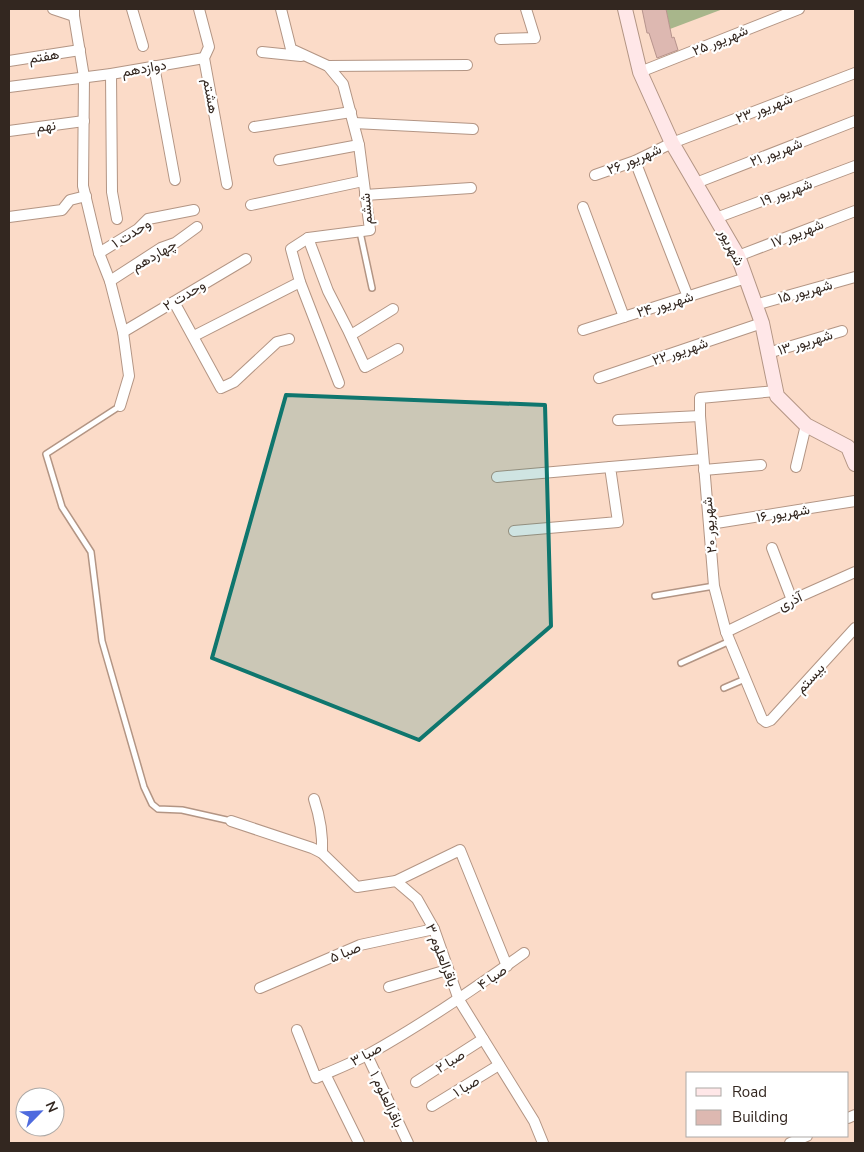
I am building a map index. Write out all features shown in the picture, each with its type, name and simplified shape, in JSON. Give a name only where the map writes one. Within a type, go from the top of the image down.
[{"type":"street","points":[[53,9],[74,12],[84,77],[83,186],[99,253],[110,281],[123,332],[129,376],[120,406]]},
{"type":"street","points":[[132,9],[143,46]]},
{"type":"street","name":"هشتم","points":[[199,9],[209,47],[204,58],[227,184]]},
{"type":"street","name":"ششم","points":[[281,9],[291,49],[328,66],[343,84],[359,145],[370,230],[308,238]]},
{"type":"street","points":[[500,39],[535,38],[526,9]]},
{"type":"street","name":"شهریور","points":[[625,9],[640,72],[672,142],[738,256],[762,323],[777,396],[806,425],[852,445],[855,464]]},
{"type":"street","name":"شهریور ۲۵","points":[[640,72],[799,9]]},
{"type":"street","name":"هفتم","points":[[9,62],[80,50]]},
{"type":"street","points":[[262,52],[308,57]]},
{"type":"street","name":"دوازدهم","points":[[9,87],[111,74],[204,58]]},
{"type":"street","points":[[328,66],[467,65]]},
{"type":"street","points":[[154,66],[175,180]]},
{"type":"street","name":"شهریور ۲۳","points":[[672,142],[855,73]]},
{"type":"street","points":[[111,74],[112,192],[117,219]]},
{"type":"street","points":[[254,127],[351,112]]},
{"type":"street","name":"شهریور ۲۱","points":[[696,183],[855,120]]},
{"type":"street","name":"نهم","points":[[9,131],[84,121]]},
{"type":"street","points":[[354,123],[473,129]]},
{"type":"street","name":"شهریور ۲۶","points":[[595,175],[634,161],[672,142]]},
{"type":"street","points":[[279,160],[359,145]]},
{"type":"street","points":[[634,161],[688,297]]},
{"type":"street","name":"شهریور ۱۹","points":[[716,218],[855,166]]},
{"type":"street","points":[[251,205],[363,181]]},
{"type":"street","points":[[365,195],[472,188]]},
{"type":"street","points":[[9,217],[62,210],[70,200],[86,196]]},
{"type":"street","points":[[582,207],[624,317]]},
{"type":"street","name":"وحدت ۱","points":[[99,253],[138,229],[148,219],[194,210]]},
{"type":"street","name":"شهریور ۱۷","points":[[738,256],[855,211]]},
{"type":"street","name":"چهاردهم","points":[[110,281],[161,248],[175,243],[198,227]]},
{"type":"street","points":[[338,383],[300,282],[291,250],[308,238],[328,291],[365,367],[398,349]]},
{"type":"street","name":"وحدت ۲","points":[[123,332],[246,259]]},
{"type":"street","name":"شهریور ۱۵","points":[[755,305],[855,277]]},
{"type":"street","name":"شهریور ۲۴","points":[[583,330],[746,278]]},
{"type":"street","points":[[194,336],[300,282]]},
{"type":"street","points":[[174,302],[221,388],[234,382],[277,342],[289,339]]},
{"type":"street","points":[[351,336],[392,308]]},
{"type":"street","name":"شهریور ۲۲","points":[[599,378],[762,323]]},
{"type":"street","name":"شهریور ۱۳","points":[[768,353],[842,331]]},
{"type":"street","name":"شهریور ۲۰","points":[[762,719],[728,637],[714,586],[700,398],[776,391]]},
{"type":"street","points":[[618,420],[700,416]]},
{"type":"street","points":[[796,467],[806,425]]},
{"type":"street","points":[[497,477],[704,459]]},
{"type":"street","points":[[704,470],[761,465]]},
{"type":"street","points":[[514,530],[618,522],[610,467]]},
{"type":"street","name":"شهریور ۱۶","points":[[710,524],[855,501]]},
{"type":"street","points":[[772,548],[792,600]]},
{"type":"street","name":"آذری","points":[[728,637],[792,600],[855,572]]},
{"type":"street","name":"بیستم","points":[[762,719],[766,722],[771,720],[855,628]]},
{"type":"street","points":[[314,798],[320,815],[322,853]]},
{"type":"street","points":[[231,821],[322,853],[357,887],[396,881],[460,850],[507,966]]},
{"type":"street","name":"باقرالعلوم ۳","points":[[396,881],[417,899],[434,929],[459,1000],[534,1121],[543,1143]]},
{"type":"street","name":"صبا ۵","points":[[260,988],[360,945],[434,929]]},
{"type":"street","name":"صبا ۴","points":[[459,1000],[524,953]]},
{"type":"street","points":[[389,987],[447,970]]},
{"type":"street","name":"صبا ۳","points":[[325,1074],[367,1055],[459,1000]]},
{"type":"street","points":[[297,1030],[316,1078],[325,1074],[359,1143]]},
{"type":"street","name":"صبا ۲","points":[[416,1082],[484,1039]]},
{"type":"street","name":"باقرالعلوم ۱","points":[[367,1055],[408,1143]]},
{"type":"street","name":"صبا ۱","points":[[432,1106],[500,1065]]},
{"type":"street","points":[[790,1143],[805,1137]]},
{"type":"lane","points":[[360,232],[372,288]]},
{"type":"lane","points":[[120,406],[46,454],[62,507],[91,552],[102,641],[144,787],[152,804],[158,809],[182,810],[231,821]]},
{"type":"lane","points":[[654,596],[714,586]]},
{"type":"lane","points":[[681,663],[728,637]]},
{"type":"lane","points":[[724,688],[746,678]]},
{"type":"highlighted area","points":[[286,395],[545,405],[551,626],[419,740],[212,658]]},
{"type":"green space","points":[[666,9],[723,9],[670,29]]},
{"type":"building","points":[[642,9],[666,9],[672,38],[674,37],[678,50],[657,58],[649,33],[647,33]]}]
